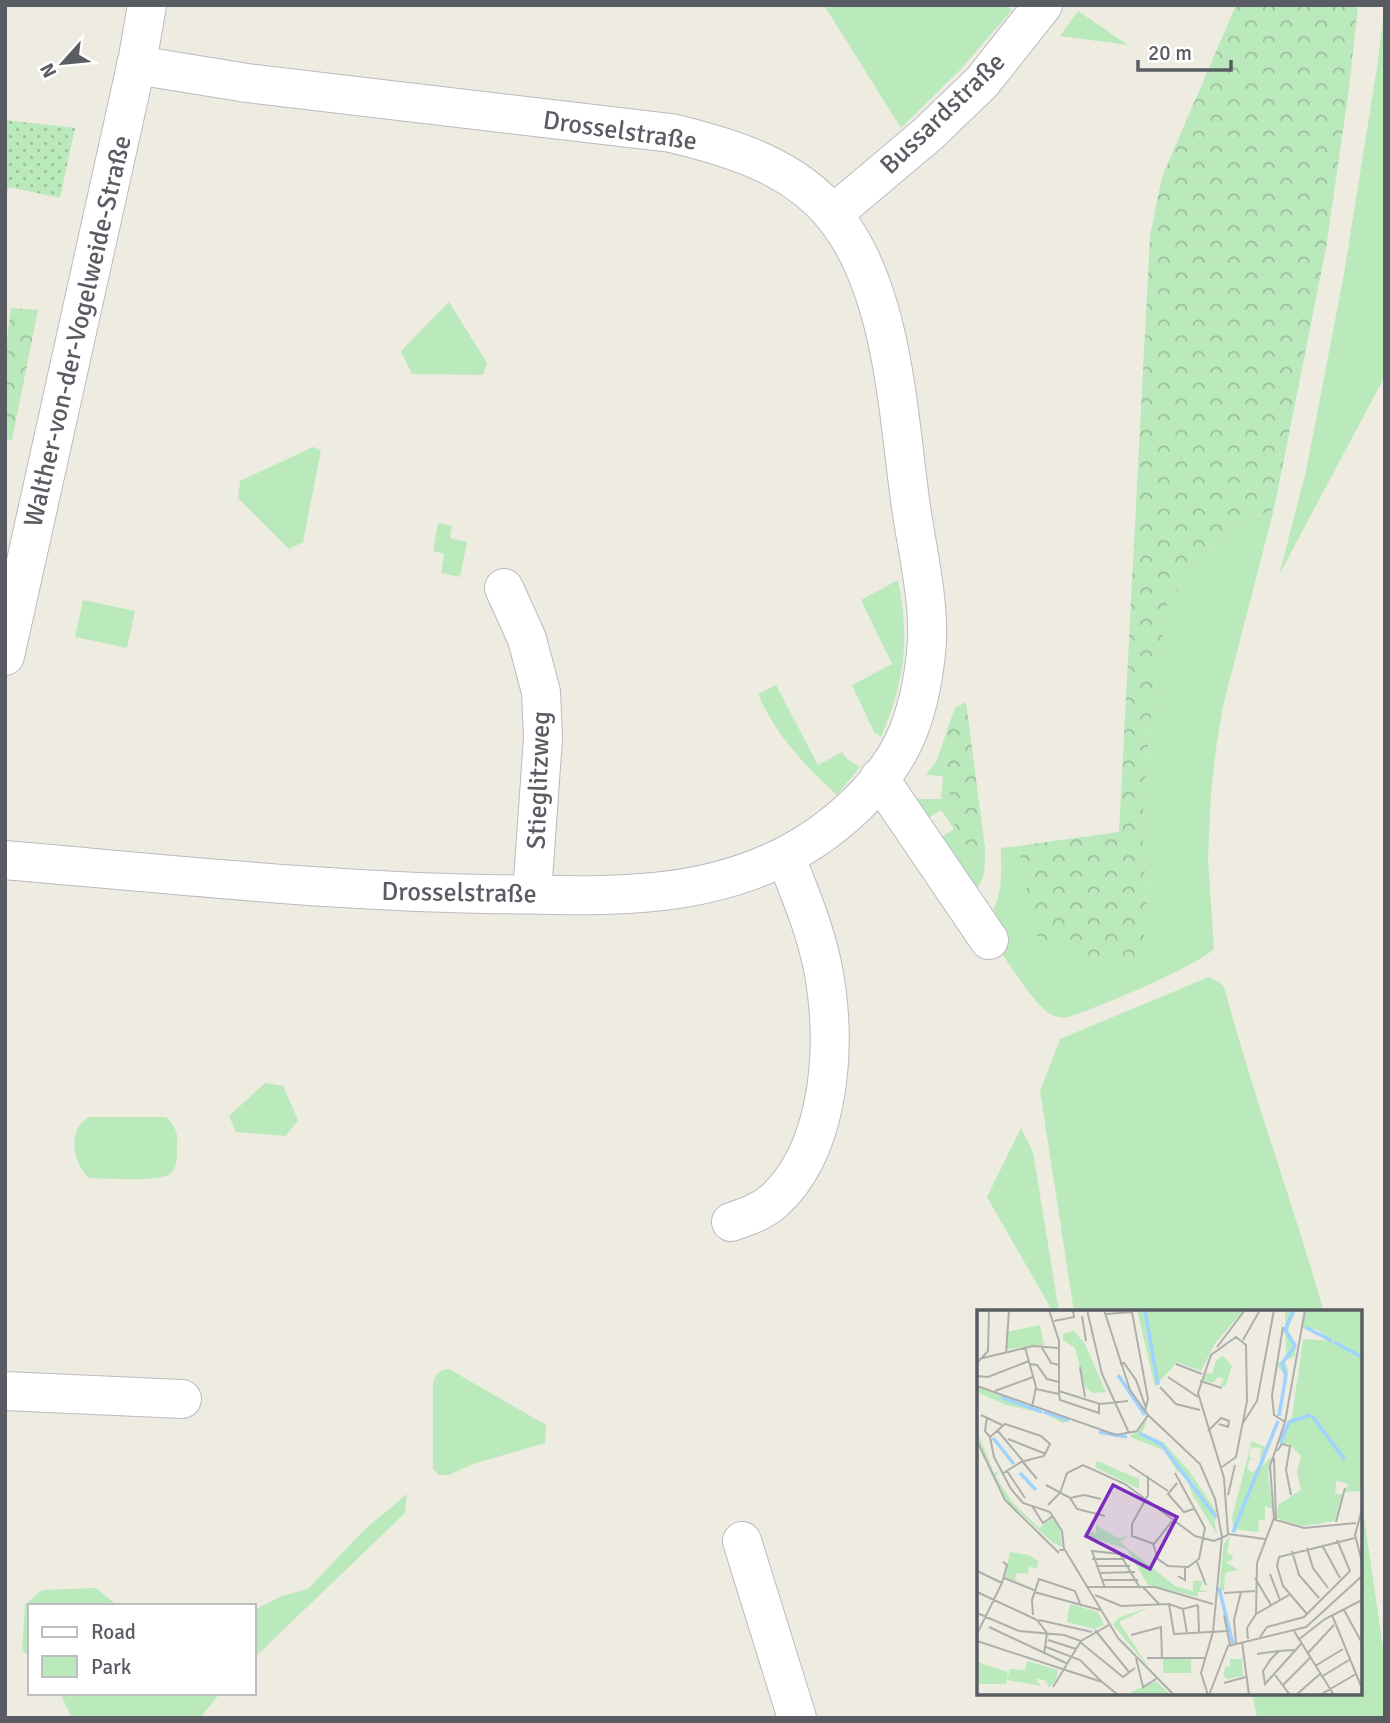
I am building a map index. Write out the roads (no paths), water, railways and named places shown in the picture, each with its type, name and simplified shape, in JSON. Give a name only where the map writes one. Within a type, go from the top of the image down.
[{"type":"street","name":"Walther-von-der-Vogelweide-Straße","points":[[5,656],[147,5]]},
{"type":"street","name":"Bussardstraße","points":[[833,214],[928,134],[982,82],[1043,5]]},
{"type":"street","name":"Drosselstraße","points":[[5,860],[302,886],[626,895],[691,888],[723,880],[785,856],[846,815],[879,778],[907,735],[924,671],[927,637],[922,586],[884,321],[861,262],[846,233],[833,214],[806,190],[751,157],[709,142],[671,133],[247,83],[136,65]]},
{"type":"street","name":"Stieglitzweg","points":[[504,588],[527,639],[541,692],[543,738],[532,894]]},
{"type":"street","points":[[879,778],[989,940]]},
{"type":"street","points":[[731,1222],[758,1212],[774,1201],[802,1164],[813,1138],[826,1081],[829,1049],[827,992],[814,934],[785,856]]},
{"type":"street","points":[[5,1391],[182,1399]]},
{"type":"street","points":[[742,1541],[797,1718]]}]
